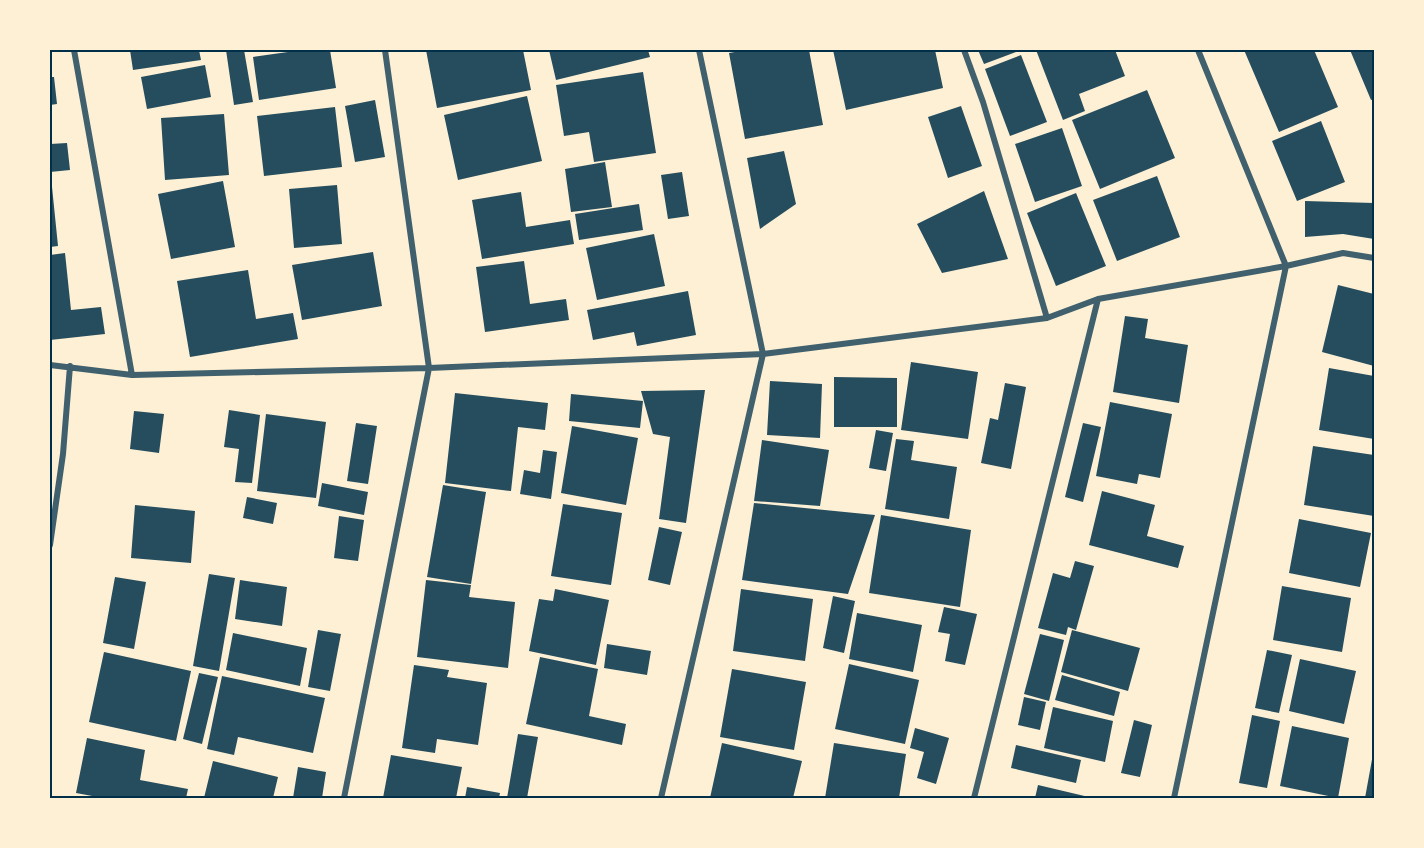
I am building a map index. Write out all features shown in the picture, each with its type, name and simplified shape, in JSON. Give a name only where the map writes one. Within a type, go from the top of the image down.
[{"type":"street","points":[[74,50],[132,375]]},
{"type":"street","points":[[344,798],[429,368],[385,50]]},
{"type":"street","points":[[662,798],[763,354],[699,50]]},
{"type":"street","points":[[964,50],[983,102],[1047,318]]},
{"type":"street","points":[[1174,798],[1286,266],[1198,50]]},
{"type":"street","points":[[50,364],[132,375],[429,368],[763,354],[1047,318],[1098,299],[1286,266],[1343,253],[1374,258]]},
{"type":"street","points":[[975,798],[1098,299]]},
{"type":"street","points":[[50,545],[63,454],[70,366]]},
{"type":"building","points":[[130,50],[199,50],[201,60],[133,70]]},
{"type":"building","points":[[226,50],[244,50],[253,102],[234,105]]},
{"type":"building","points":[[302,50],[330,50],[336,88],[259,100],[253,57]]},
{"type":"building","points":[[426,50],[523,50],[531,90],[437,108]]},
{"type":"building","points":[[549,50],[648,50],[650,57],[556,80]]},
{"type":"building","points":[[746,50],[809,50],[823,125],[745,139],[729,53]]},
{"type":"building","points":[[833,50],[935,50],[943,88],[846,110]]},
{"type":"building","points":[[978,50],[1021,50],[984,64]]},
{"type":"building","points":[[1036,50],[1115,50],[1125,76],[1079,94],[1085,111],[1063,120]]},
{"type":"building","points":[[1244,50],[1314,50],[1338,107],[1279,132]]},
{"type":"building","points":[[1350,50],[1374,50],[1374,99],[1371,100]]},
{"type":"building","points":[[1021,55],[1047,122],[1010,136],[985,69]]},
{"type":"building","points":[[205,65],[211,97],[147,109],[141,77]]},
{"type":"building","points":[[643,72],[656,153],[594,162],[589,132],[564,136],[556,85]]},
{"type":"building","points":[[50,77],[54,77],[57,104],[50,105]]},
{"type":"building","points":[[1147,90],[1175,158],[1100,189],[1072,120]]},
{"type":"building","points":[[527,96],[542,161],[458,180],[444,115]]},
{"type":"building","points":[[375,100],[385,157],[355,162],[345,106]]},
{"type":"building","points":[[961,106],[982,166],[948,178],[928,117]]},
{"type":"building","points":[[335,107],[342,167],[264,176],[257,116]]},
{"type":"building","points":[[224,114],[229,175],[165,180],[161,118]]},
{"type":"building","points":[[1321,121],[1345,182],[1297,201],[1272,141]]},
{"type":"building","points":[[1062,128],[1082,186],[1035,202],[1015,144]]},
{"type":"building","points":[[67,143],[70,170],[50,172],[50,144]]},
{"type":"building","points":[[784,151],[796,204],[760,229],[747,158]]},
{"type":"building","points":[[605,162],[612,207],[571,212],[565,169]]},
{"type":"building","points":[[682,172],[689,216],[668,219],[661,175]]},
{"type":"building","points":[[1157,176],[1180,237],[1117,261],[1093,200]]},
{"type":"building","points":[[50,177],[58,246],[50,247]]},
{"type":"building","points":[[223,181],[235,247],[171,259],[158,194]]},
{"type":"building","points":[[337,185],[342,244],[294,248],[289,189]]},
{"type":"building","points":[[984,191],[1008,259],[942,273],[917,224]]},
{"type":"building","points":[[521,192],[526,227],[570,220],[574,244],[482,259],[472,200]]},
{"type":"building","points":[[1076,193],[1106,266],[1056,286],[1027,213]]},
{"type":"building","points":[[1305,201],[1374,203],[1374,239],[1343,234],[1305,237]]},
{"type":"building","points":[[639,204],[643,230],[579,240],[575,214]]},
{"type":"building","points":[[654,234],[665,286],[597,300],[586,248]]},
{"type":"building","points":[[373,252],[382,306],[302,320],[292,265]]},
{"type":"building","points":[[65,253],[71,310],[101,307],[105,334],[50,340],[50,255]]},
{"type":"building","points":[[524,261],[530,304],[566,299],[569,320],[485,332],[476,267]]},
{"type":"building","points":[[248,270],[256,319],[293,313],[298,339],[190,357],[177,281]]},
{"type":"building","points":[[1338,285],[1374,294],[1374,366],[1322,352]]},
{"type":"building","points":[[688,291],[696,335],[637,346],[634,332],[593,340],[587,310]]},
{"type":"building","points":[[1125,316],[1148,319],[1145,338],[1188,345],[1179,403],[1113,392]]},
{"type":"building","points":[[911,362],[978,372],[968,439],[901,430]]},
{"type":"building","points":[[1329,368],[1374,376],[1374,439],[1319,430]]},
{"type":"building","points":[[834,377],[897,378],[897,427],[834,427]]},
{"type":"building","points":[[770,381],[822,384],[820,438],[767,435]]},
{"type":"building","points":[[1005,383],[1026,387],[1011,469],[981,463],[990,418],[998,420]]},
{"type":"building","points":[[705,390],[686,523],[659,519],[670,437],[653,434],[641,391]]},
{"type":"building","points":[[455,393],[548,403],[545,430],[518,427],[511,491],[445,483]]},
{"type":"building","points":[[571,394],[643,401],[640,428],[569,421]]},
{"type":"building","points":[[1110,402],[1172,414],[1160,478],[1139,474],[1137,484],[1096,476]]},
{"type":"building","points":[[229,410],[260,415],[252,483],[235,482],[239,449],[224,447]]},
{"type":"building","points":[[134,411],[164,414],[159,453],[130,449]]},
{"type":"building","points":[[266,414],[326,422],[316,498],[257,491]]},
{"type":"building","points":[[356,423],[377,426],[368,484],[347,481]]},
{"type":"building","points":[[1083,423],[1101,427],[1083,502],[1065,497]]},
{"type":"building","points":[[572,426],[638,438],[626,505],[561,493]]},
{"type":"building","points":[[876,430],[893,433],[886,471],[869,468]]},
{"type":"building","points":[[896,439],[914,441],[911,460],[957,467],[949,519],[885,509]]},
{"type":"building","points":[[762,440],[829,450],[820,506],[754,501]]},
{"type":"building","points":[[1313,446],[1374,455],[1374,516],[1304,505]]},
{"type":"building","points":[[543,450],[557,452],[551,499],[520,494],[524,470],[540,473]]},
{"type":"building","points":[[322,483],[368,492],[364,515],[318,506]]},
{"type":"building","points":[[443,485],[486,492],[471,584],[427,577]]},
{"type":"building","points":[[1102,491],[1155,505],[1147,536],[1184,546],[1178,568],[1089,545]]},
{"type":"building","points":[[247,497],[277,503],[273,524],[243,518]]},
{"type":"building","points":[[754,503],[875,515],[848,594],[742,580]]},
{"type":"building","points":[[563,504],[622,513],[611,585],[551,576]]},
{"type":"building","points":[[135,505],[195,511],[191,563],[131,558]]},
{"type":"building","points":[[881,515],[971,530],[960,607],[869,593]]},
{"type":"building","points":[[339,516],[364,520],[358,561],[334,558]]},
{"type":"building","points":[[1299,519],[1371,533],[1360,587],[1289,573]]},
{"type":"building","points":[[659,527],[682,532],[670,585],[648,580]]},
{"type":"building","points":[[1075,561],[1094,566],[1076,630],[1068,627],[1066,635],[1038,628],[1053,573],[1070,578]]},
{"type":"building","points":[[209,574],[235,578],[219,671],[193,666]]},
{"type":"building","points":[[115,577],[146,582],[134,649],[103,643]]},
{"type":"building","points":[[240,580],[287,587],[282,626],[235,619]]},
{"type":"building","points":[[426,580],[471,585],[469,597],[515,602],[508,668],[417,657]]},
{"type":"building","points":[[1282,586],[1351,598],[1342,652],[1273,640]]},
{"type":"building","points":[[555,589],[609,600],[596,665],[529,651],[539,599],[553,601]]},
{"type":"building","points":[[741,589],[813,599],[805,661],[733,651]]},
{"type":"building","points":[[833,596],[855,601],[844,653],[823,648]]},
{"type":"building","points":[[944,607],[977,614],[965,665],[945,661],[950,634],[938,632]]},
{"type":"building","points":[[857,613],[922,625],[913,672],[849,659]]},
{"type":"building","points":[[318,630],[341,634],[330,691],[308,687]]},
{"type":"building","points":[[1072,630],[1140,648],[1128,691],[1061,672]]},
{"type":"building","points":[[233,633],[307,648],[300,686],[226,670]]},
{"type":"building","points":[[1040,634],[1064,640],[1049,701],[1024,694]]},
{"type":"building","points":[[607,644],[651,651],[647,675],[604,668]]},
{"type":"building","points":[[1267,650],[1292,655],[1279,713],[1255,708]]},
{"type":"building","points":[[104,652],[191,671],[176,741],[89,722]]},
{"type":"building","points":[[540,657],[598,669],[589,716],[626,724],[622,745],[526,724]]},
{"type":"building","points":[[1300,659],[1356,671],[1344,724],[1289,711]]},
{"type":"building","points":[[849,664],[919,680],[905,744],[835,729]]},
{"type":"building","points":[[414,665],[449,670],[447,677],[487,683],[478,745],[437,739],[435,753],[402,748]]},
{"type":"building","points":[[732,669],[806,682],[794,750],[720,737]]},
{"type":"building","points":[[199,673],[218,677],[202,744],[183,739]]},
{"type":"building","points":[[1062,675],[1120,692],[1114,716],[1055,700]]},
{"type":"building","points":[[222,676],[325,698],[313,753],[238,737],[234,755],[207,749]]},
{"type":"building","points":[[1024,697],[1046,702],[1040,730],[1018,725]]},
{"type":"building","points":[[1053,707],[1113,721],[1105,762],[1044,748]]},
{"type":"building","points":[[1252,715],[1280,721],[1267,788],[1239,783]]},
{"type":"building","points":[[1134,720],[1152,725],[1140,777],[1121,773]]},
{"type":"building","points":[[1292,726],[1349,738],[1338,798],[1280,786]]},
{"type":"building","points":[[915,728],[949,738],[936,784],[917,778],[924,752],[910,748]]},
{"type":"building","points":[[518,734],[538,737],[527,798],[507,798]]},
{"type":"building","points":[[87,738],[145,750],[140,780],[188,789],[186,798],[103,798],[76,793]]},
{"type":"building","points":[[722,743],[802,761],[793,798],[710,798]]},
{"type":"building","points":[[834,743],[906,754],[899,798],[825,798]]},
{"type":"building","points":[[1016,745],[1081,760],[1076,783],[1011,768]]},
{"type":"building","points":[[1373,754],[1374,798],[1365,798]]},
{"type":"building","points":[[391,755],[462,767],[456,798],[383,798]]},
{"type":"building","points":[[213,761],[278,777],[273,798],[204,798]]},
{"type":"building","points":[[298,767],[326,772],[322,798],[293,798]]},
{"type":"building","points":[[1038,785],[1093,798],[1035,798]]},
{"type":"building","points":[[467,787],[500,793],[499,798],[465,798]]}]
